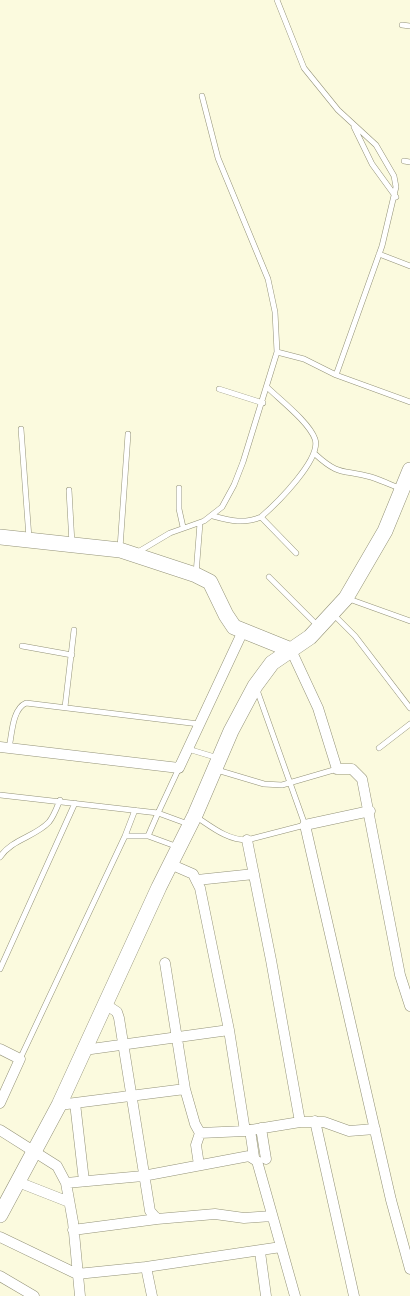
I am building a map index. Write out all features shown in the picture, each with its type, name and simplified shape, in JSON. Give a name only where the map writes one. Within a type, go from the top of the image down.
[{"type":"street","points":[[0,1215],[59,1105],[192,820],[216,764],[255,686],[272,663],[319,627],[346,598],[385,531],[410,470]]},
{"type":"street","points":[[0,537],[29,542],[120,550],[196,575],[210,582],[230,622],[243,631],[291,650],[318,708],[337,769],[352,769],[362,779],[410,1006]]},
{"type":"street","points":[[4,748],[179,768],[243,631]]},
{"type":"street","points":[[370,811],[305,825],[375,1129],[410,1269]]},
{"type":"street","points":[[247,840],[300,1122]]},
{"type":"street","points":[[170,864],[193,874],[198,880],[203,895],[247,1130],[295,1296]]},
{"type":"street","points":[[198,880],[254,874]]},
{"type":"street","points":[[165,963],[179,1038],[185,1089],[195,1124],[200,1133],[196,1145],[199,1165]]},
{"type":"street","points":[[105,1004],[117,1012],[124,1045],[143,1176],[150,1211],[157,1218]]},
{"type":"street","points":[[84,1050],[229,1030]]},
{"type":"street","points":[[0,1049],[20,1059],[0,1103]]},
{"type":"street","points":[[59,1105],[185,1089]]},
{"type":"street","points":[[75,1103],[84,1181]]},
{"type":"street","points":[[200,1133],[247,1130],[315,1121],[349,1131],[375,1129]]},
{"type":"street","points":[[315,1121],[354,1296]]},
{"type":"street","points":[[261,1128],[266,1158]]},
{"type":"street","points":[[0,1130],[57,1166],[66,1184],[80,1296]]},
{"type":"street","points":[[66,1184],[143,1176],[254,1157]]},
{"type":"street","points":[[18,1182],[69,1202]]},
{"type":"street","points":[[73,1230],[157,1218],[215,1214],[244,1218],[272,1216]]},
{"type":"street","points":[[0,1237],[77,1274],[260,1252],[282,1247]]},
{"type":"street","points":[[260,1252],[266,1296]]},
{"type":"street","points":[[146,1267],[152,1296]]},
{"type":"street","points":[[0,1276],[34,1296]]},
{"type":"lane","points":[[277,0],[304,68],[352,124],[376,145],[394,176],[396,197],[379,254],[336,375]]},
{"type":"lane","points":[[402,25],[410,26]]},
{"type":"lane","points":[[136,554],[183,527],[200,523],[213,516],[222,507],[234,486],[277,352],[275,312],[268,279],[223,173],[210,132],[202,96]]},
{"type":"lane","points":[[352,124],[372,164],[396,197]]},
{"type":"lane","points":[[379,254],[410,266]]},
{"type":"lane","points":[[277,352],[304,359],[336,375],[410,402]]},
{"type":"lane","points":[[213,516],[238,522],[261,517],[299,476],[315,454],[316,446],[311,432],[267,387]]},
{"type":"lane","points":[[219,389],[262,403]]},
{"type":"lane","points":[[21,429],[29,542]]},
{"type":"lane","points":[[120,550],[128,434]]},
{"type":"lane","points":[[315,454],[332,468],[341,472],[373,477],[402,490]]},
{"type":"lane","points":[[179,488],[179,509],[183,527]]},
{"type":"lane","points":[[69,490],[72,546]]},
{"type":"lane","points":[[261,517],[296,552]]},
{"type":"lane","points":[[196,575],[200,523]]},
{"type":"lane","points":[[269,577],[319,627]]},
{"type":"lane","points":[[346,598],[410,621]]},
{"type":"lane","points":[[332,614],[356,636],[410,708]]},
{"type":"lane","points":[[65,707],[74,630]]},
{"type":"lane","points":[[22,646],[72,655]]},
{"type":"lane","points":[[0,794],[158,813],[192,820],[230,838],[247,840],[305,825],[255,686]]},
{"type":"lane","points":[[4,748],[16,715],[22,705],[31,703],[199,724]]},
{"type":"lane","points":[[379,748],[410,724]]},
{"type":"lane","points":[[187,749],[216,764],[264,784],[282,786],[337,769]]},
{"type":"lane","points":[[148,836],[179,768]]},
{"type":"lane","points":[[0,856],[13,843],[41,828],[49,821],[60,800]]},
{"type":"lane","points":[[0,969],[75,803]]},
{"type":"lane","points":[[20,1059],[125,836],[135,810]]},
{"type":"lane","points":[[125,836],[148,836],[178,848]]}]
